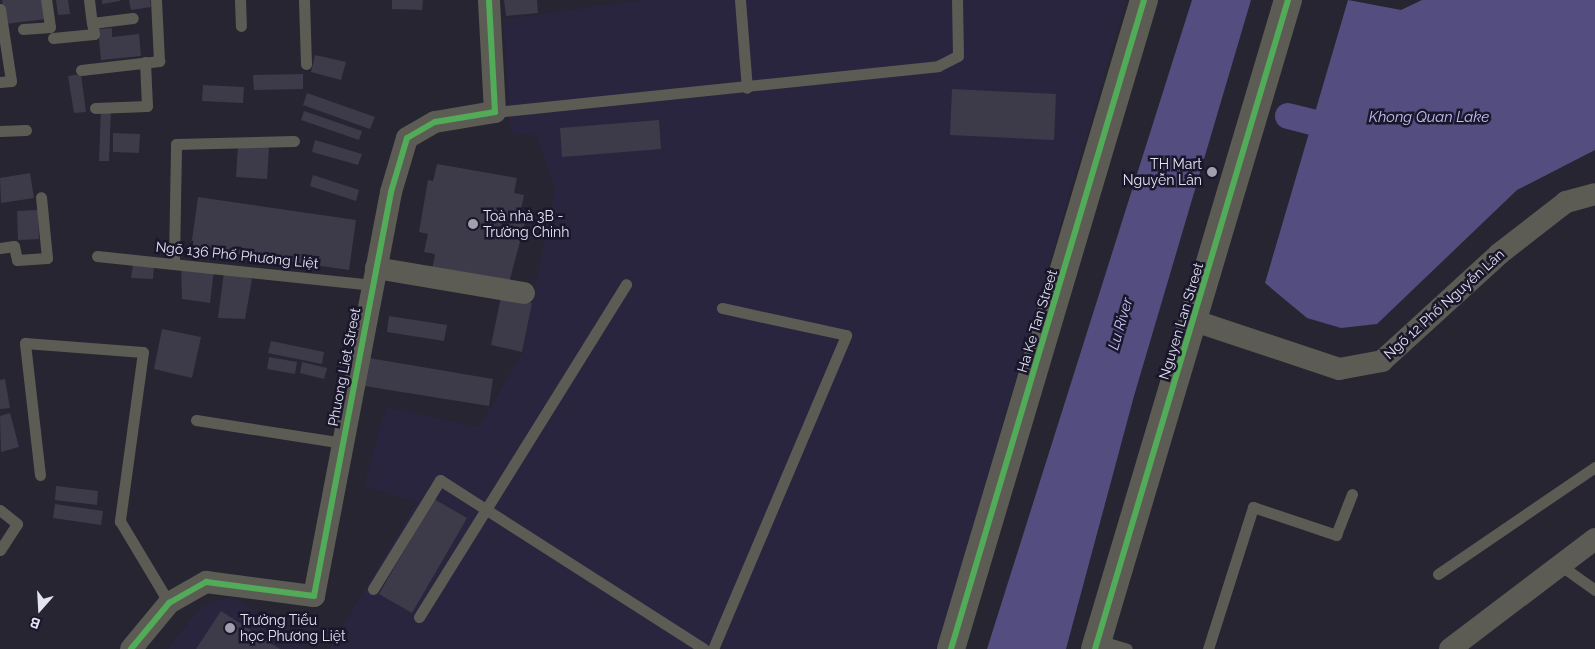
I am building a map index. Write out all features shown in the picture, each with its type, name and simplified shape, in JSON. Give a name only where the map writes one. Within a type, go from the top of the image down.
[{"type":"street","points":[[489,0],[495,112]]},
{"type":"street","name":"Ha Ke Tan Street","points":[[951,649],[1144,0]]},
{"type":"street","name":"Nguyen Lan Street","points":[[1096,644],[1195,321],[1288,0]]},
{"type":"street","name":"Phuong Liet Street","points":[[131,649],[169,603],[206,582],[314,596],[374,277],[408,138],[435,122],[495,112]]},
{"type":"street","name":"Ngõ 12 Phố Nguyễn Lân","points":[[1195,321],[1338,369],[1382,361],[1499,254],[1566,202],[1595,194]]},
{"type":"street","points":[[374,277],[524,294]]},
{"type":"street","points":[[1450,649],[1595,540]]},
{"type":"lane","points":[[23,29],[50,27],[46,0]]},
{"type":"lane","points":[[53,38],[94,34],[89,0]]},
{"type":"lane","points":[[81,70],[159,61],[156,0]]},
{"type":"lane","points":[[240,0],[241,26]]},
{"type":"lane","points":[[304,0],[306,64]]},
{"type":"lane","points":[[740,0],[748,88]]},
{"type":"lane","points":[[495,112],[748,88],[938,66],[958,56],[957,0]]},
{"type":"lane","points":[[0,9],[2,33],[11,81],[0,82]]},
{"type":"lane","points":[[92,23],[133,18]]},
{"type":"lane","points":[[95,108],[147,106],[145,62]]},
{"type":"lane","points":[[0,131],[26,130]]},
{"type":"lane","points":[[174,262],[176,144],[294,141]]},
{"type":"lane","points":[[0,248],[14,246],[17,260],[47,258],[41,197]]},
{"type":"lane","name":"Ngõ 136 Phố Phương Liệt","points":[[97,256],[374,277]]},
{"type":"lane","points":[[419,617],[626,284]]},
{"type":"lane","points":[[713,649],[846,335],[722,308]]},
{"type":"lane","points":[[40,475],[25,343],[143,352],[120,521],[169,603]]},
{"type":"lane","points":[[196,420],[343,443]]},
{"type":"lane","points":[[1438,574],[1595,467]]},
{"type":"lane","points":[[373,589],[440,480],[704,649]]},
{"type":"lane","points":[[1208,649],[1253,507],[1336,535],[1352,494]]},
{"type":"lane","points":[[0,510],[17,524],[0,550]]},
{"type":"lane","points":[[1560,566],[1595,590]]},
{"type":"lane","points":[[1096,644],[1127,649]]},
{"type":"shaded area","points":[[643,0],[1126,0],[937,649],[329,649],[417,502],[364,486],[386,407],[479,427],[522,353],[555,189],[537,136],[511,133],[503,19]]},
{"type":"shaded area","name":"Trường Tiểu học Phương Liệt","points":[[232,596],[306,649],[167,649],[201,607]]},
{"type":"water","name":"Lu River","points":[[1192,0],[1251,0],[1134,396],[1066,649],[987,649]]},
{"type":"water","name":"Khong Quan Lake","points":[[1348,0],[1401,10],[1422,0],[1595,0],[1595,150],[1517,190],[1377,324],[1341,328],[1307,318],[1265,283]]},
{"type":"building","points":[[2,0],[43,0],[46,19],[5,24]]},
{"type":"building","points":[[56,0],[68,0],[70,14],[58,15]]},
{"type":"building","points":[[102,0],[120,0],[120,1],[102,4]]},
{"type":"building","points":[[129,0],[150,0],[151,7],[131,10]]},
{"type":"building","points":[[392,0],[423,0],[422,10],[392,9]]},
{"type":"building","points":[[504,0],[537,0],[538,13],[506,16]]},
{"type":"building","points":[[112,28],[112,37],[139,34],[141,56],[101,60],[98,29]]},
{"type":"building","points":[[315,55],[346,62],[341,80],[311,72]]},
{"type":"building","points":[[81,74],[86,112],[74,113],[68,76]]},
{"type":"building","points":[[303,74],[303,89],[254,90],[253,75]]},
{"type":"building","points":[[203,85],[244,87],[243,103],[202,101]]},
{"type":"building","points":[[952,89],[1056,94],[1054,140],[950,135]]},
{"type":"building","points":[[307,93],[375,117],[370,129],[303,105]]},
{"type":"building","points":[[101,109],[111,110],[109,161],[99,161]]},
{"type":"building","points":[[304,111],[362,131],[359,140],[301,120]]},
{"type":"building","points":[[659,120],[661,149],[562,157],[560,128]]},
{"type":"building","points":[[113,133],[140,134],[139,153],[113,152]]},
{"type":"building","points":[[315,140],[362,154],[358,165],[312,152]]},
{"type":"building","points":[[238,145],[269,147],[267,179],[236,177]]},
{"type":"building","name":"Toà nhà 3B - Trường Chinh","points":[[437,164],[517,178],[514,193],[524,195],[520,214],[527,215],[509,283],[432,270],[435,254],[424,252],[428,234],[419,232],[428,180],[433,181]]},
{"type":"building","points":[[30,173],[34,198],[1,203],[0,178]]},
{"type":"building","points":[[313,175],[359,190],[356,201],[310,186]]},
{"type":"building","points":[[198,197],[356,220],[349,270],[191,247]]},
{"type":"building","points":[[38,210],[39,239],[18,240],[17,211]]},
{"type":"building","points":[[181,263],[214,270],[210,303],[182,299]]},
{"type":"building","points":[[133,264],[154,265],[153,279],[131,278]]},
{"type":"building","points":[[224,272],[252,279],[245,319],[218,318]]},
{"type":"building","points":[[501,297],[532,303],[522,352],[491,345]]},
{"type":"building","points":[[389,316],[447,325],[444,341],[387,332]]},
{"type":"building","points":[[162,329],[201,337],[192,378],[154,369]]},
{"type":"building","points":[[271,341],[324,352],[322,364],[268,353]]},
{"type":"building","points":[[269,357],[297,362],[295,374],[267,369]]},
{"type":"building","points":[[369,358],[493,379],[489,406],[364,386]]},
{"type":"building","points":[[302,362],[327,368],[324,379],[300,373]]},
{"type":"building","points":[[5,379],[10,408],[0,409],[0,380]]},
{"type":"building","points":[[10,413],[19,447],[1,452],[0,416]]},
{"type":"building","points":[[56,486],[98,491],[97,505],[55,500]]},
{"type":"building","points":[[434,499],[467,518],[412,613],[379,594]]},
{"type":"building","points":[[55,504],[103,511],[101,525],[53,518]]},
{"type":"building","points":[[221,611],[280,649],[196,649]]},
{"type":"waterway","points":[[1288,116],[1312,122]]},
{"type":"cycle path","points":[[131,649],[169,603],[206,582],[314,596],[391,192],[407,138],[435,122],[495,112],[489,0]]},
{"type":"cycle path","points":[[951,649],[1144,0]]},
{"type":"cycle path","points":[[1095,649],[1288,0]]},
{"type":"place","name":"TH Mart Nguyễn Lân","points":[[1212,172]]},
{"type":"place","name":"Toà nhà 3B - Trường Chinh","points":[[473,224]]},
{"type":"place","name":"Trường Tiểu học Phương Liệt","points":[[230,628]]}]
